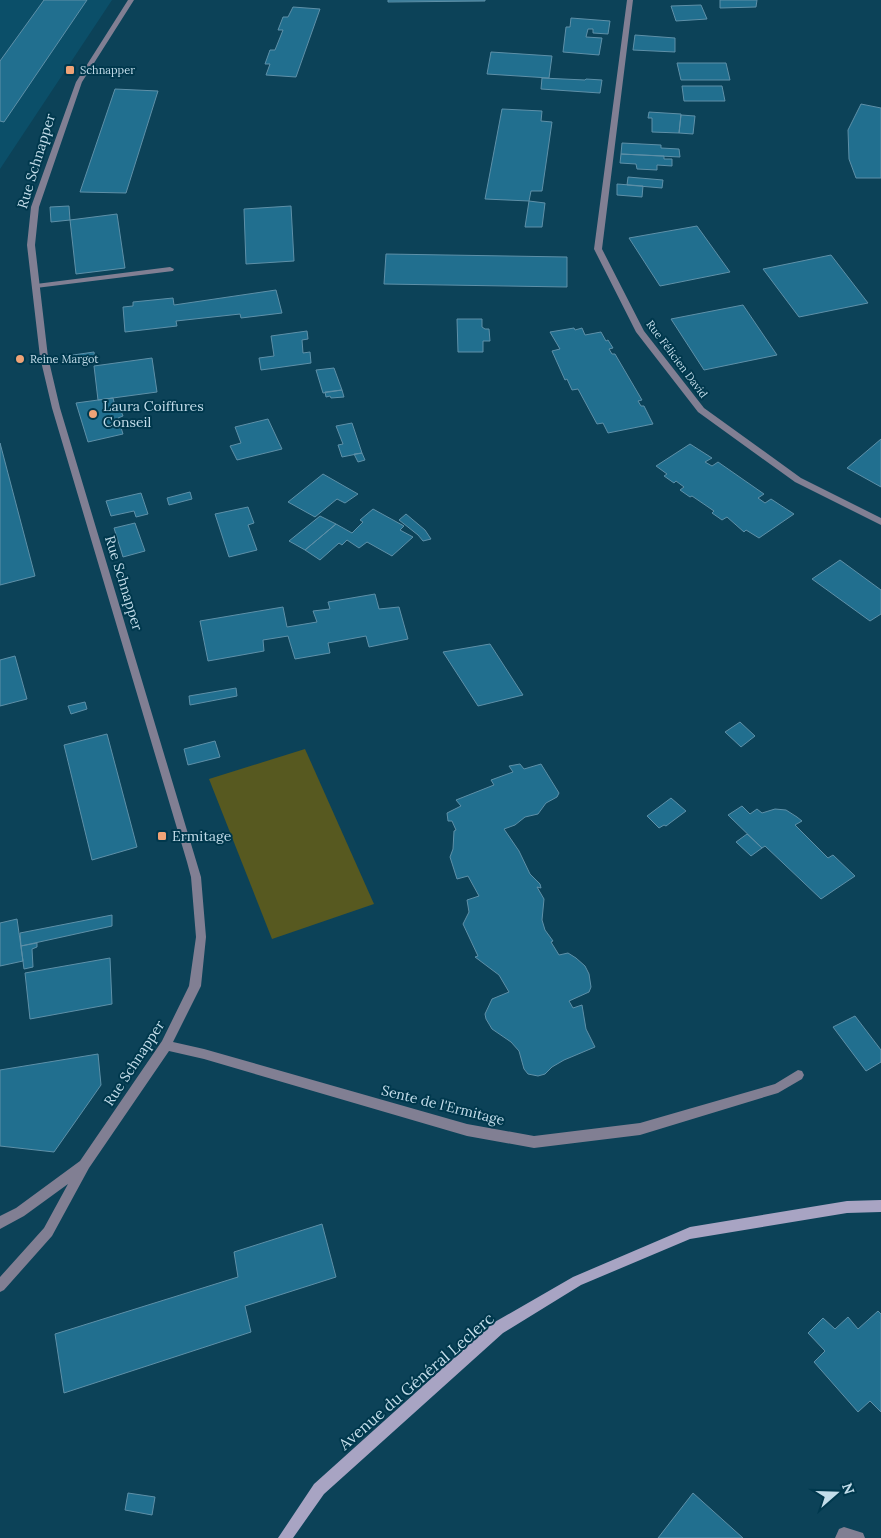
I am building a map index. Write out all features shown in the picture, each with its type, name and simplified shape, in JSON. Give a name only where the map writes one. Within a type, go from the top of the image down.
[{"type":"main road","name":"Avenue du Général Leclerc","points":[[285,1538],[319,1489],[498,1328],[576,1281],[690,1234],[847,1207],[881,1206]]},
{"type":"street","name":"Rue Schnapper","points":[[0,1286],[48,1232],[85,1164],[166,1045],[195,986],[201,937],[196,877],[56,408],[44,357],[31,245],[35,206],[79,82],[131,0]]},
{"type":"street","name":"Rue Félicien David","points":[[630,0],[598,249],[640,332],[700,410],[798,480],[881,522]]},
{"type":"street","points":[[36,286],[170,269]]},
{"type":"street","name":"Sente de l'Ermitage","points":[[166,1045],[467,1130],[534,1142],[640,1129],[778,1088],[798,1076]]},
{"type":"street","name":"Rue Schnapper","points":[[0,1223],[20,1212],[85,1164]]},
{"type":"street","points":[[842,1538],[844,1534],[858,1538]]},
{"type":"shaded area","points":[[0,0],[112,0],[0,169]]},
{"type":"shaded area","points":[[305,749],[374,904],[272,939],[209,779]]},
{"type":"building","points":[[44,0],[87,0],[4,122],[0,121],[0,61]]},
{"type":"building","points":[[388,0],[485,0],[485,1],[388,2]]},
{"type":"building","points":[[720,0],[757,0],[756,7],[720,8]]},
{"type":"building","points":[[701,5],[707,19],[676,21],[671,6]]},
{"type":"building","points":[[293,7],[320,9],[296,77],[266,75],[270,64],[265,64],[270,50],[275,50],[283,30],[278,30],[283,17],[288,17]]},
{"type":"building","points":[[571,18],[610,21],[608,34],[593,33],[593,29],[588,29],[586,37],[602,38],[599,55],[563,52],[566,27],[570,27]]},
{"type":"building","points":[[635,35],[675,38],[675,52],[633,50]]},
{"type":"building","points":[[491,52],[552,56],[549,78],[487,74]]},
{"type":"building","points":[[677,63],[726,63],[730,80],[681,80]]},
{"type":"building","points":[[542,78],[602,80],[600,93],[541,89]]},
{"type":"building","points":[[682,86],[722,86],[725,101],[684,101]]},
{"type":"building","points":[[115,89],[158,91],[126,193],[80,192]]},
{"type":"building","points":[[861,104],[881,108],[881,178],[856,178],[849,159],[848,130]]},
{"type":"building","points":[[502,109],[542,111],[541,121],[552,122],[542,191],[531,191],[529,201],[485,199]]},
{"type":"building","points":[[649,112],[681,114],[679,133],[652,132],[652,118],[648,118]]},
{"type":"building","points":[[681,115],[695,116],[693,134],[679,133]]},
{"type":"building","points":[[622,143],[661,145],[661,148],[679,149],[680,157],[621,154]]},
{"type":"building","points":[[621,154],[664,156],[664,159],[672,159],[672,166],[657,165],[657,170],[637,169],[636,164],[620,163]]},
{"type":"building","points":[[628,177],[663,180],[662,188],[627,185]]},
{"type":"building","points":[[617,184],[643,186],[642,197],[617,195]]},
{"type":"building","points":[[529,201],[545,203],[542,227],[525,227]]},
{"type":"building","points":[[69,206],[70,220],[51,222],[50,207]]},
{"type":"building","points":[[291,206],[294,261],[246,264],[244,209]]},
{"type":"building","points":[[117,214],[125,268],[76,274],[70,220]]},
{"type":"building","points":[[697,226],[730,272],[660,286],[629,238]]},
{"type":"building","points":[[386,254],[567,257],[567,287],[384,284]]},
{"type":"building","points":[[831,255],[868,303],[799,317],[763,269]]},
{"type":"building","points":[[276,290],[282,313],[241,318],[240,314],[176,321],[177,326],[125,332],[123,307],[133,306],[133,302],[173,298],[174,305]]},
{"type":"building","points":[[743,305],[777,355],[704,370],[671,319]]},
{"type":"building","points":[[457,319],[482,319],[482,327],[489,329],[490,341],[483,341],[483,352],[458,352]]},
{"type":"building","points":[[574,328],[575,330],[582,328],[585,335],[601,332],[606,341],[608,340],[613,348],[609,349],[612,354],[615,354],[642,400],[638,401],[641,406],[644,406],[653,424],[608,433],[603,423],[597,424],[578,389],[572,390],[567,379],[565,380],[552,351],[560,349],[550,332]]},
{"type":"building","points":[[307,331],[308,339],[302,340],[303,353],[310,352],[311,363],[261,370],[259,358],[274,356],[271,336]]},
{"type":"building","points":[[94,352],[95,360],[67,364],[66,356]]},
{"type":"building","points":[[152,358],[157,392],[98,400],[94,366]]},
{"type":"building","points":[[334,368],[342,390],[323,393],[316,370]]},
{"type":"building","points":[[342,390],[344,397],[326,397],[325,392]]},
{"type":"building","points":[[113,398],[115,406],[119,406],[123,416],[118,418],[123,434],[88,442],[76,403]]},
{"type":"building","points":[[268,419],[282,449],[237,460],[230,446],[241,443],[235,427]]},
{"type":"building","points":[[352,423],[362,453],[342,457],[338,445],[343,444],[336,426]]},
{"type":"building","points":[[881,439],[881,487],[847,468]]},
{"type":"building","points":[[0,443],[35,576],[0,585]]},
{"type":"building","points":[[690,444],[712,458],[705,462],[712,466],[718,462],[764,494],[758,498],[765,503],[771,499],[794,514],[759,538],[746,530],[744,532],[727,517],[722,520],[712,513],[714,511],[680,490],[684,487],[664,476],[667,474],[656,466]]},
{"type":"building","points":[[362,453],[365,460],[358,462],[354,454]]},
{"type":"building","points":[[323,474],[358,494],[345,503],[337,499],[315,517],[288,502]]},
{"type":"building","points":[[190,492],[192,499],[169,505],[167,498]]},
{"type":"building","points":[[141,493],[148,514],[136,517],[134,511],[111,516],[106,501]]},
{"type":"building","points":[[248,507],[254,523],[248,525],[257,550],[229,557],[215,514]]},
{"type":"building","points":[[373,509],[404,526],[400,530],[413,537],[392,556],[367,542],[359,548],[347,540],[342,545],[339,543],[320,560],[305,550],[336,524],[352,533],[363,522],[360,520]]},
{"type":"building","points":[[406,514],[425,530],[431,539],[423,541],[399,520]]},
{"type":"building","points":[[320,516],[336,524],[305,550],[289,541]]},
{"type":"building","points":[[135,523],[145,551],[123,557],[114,528]]},
{"type":"building","points":[[840,560],[881,590],[881,614],[870,621],[812,579]]},
{"type":"building","points":[[375,594],[379,609],[399,607],[408,639],[369,647],[366,636],[328,643],[330,653],[295,659],[288,636],[263,640],[264,651],[208,661],[200,621],[283,607],[287,627],[317,622],[313,611],[330,609],[328,602]]},
{"type":"building","points":[[490,644],[523,695],[478,706],[443,652]]},
{"type":"building","points":[[15,656],[27,699],[0,706],[0,660]]},
{"type":"building","points":[[236,688],[237,696],[190,705],[189,696]]},
{"type":"building","points":[[85,702],[87,709],[71,714],[68,706]]},
{"type":"building","points":[[740,722],[755,736],[741,747],[725,732]]},
{"type":"building","points":[[107,734],[137,847],[92,860],[64,745]]},
{"type":"building","points":[[215,741],[220,757],[188,765],[184,749]]},
{"type":"building","points":[[520,764],[524,769],[541,764],[559,793],[557,797],[546,803],[538,814],[525,817],[515,825],[504,829],[519,851],[530,874],[540,884],[541,888],[537,887],[544,899],[542,920],[545,930],[553,941],[551,942],[559,955],[568,953],[576,958],[585,966],[589,974],[591,987],[589,992],[569,1001],[573,1008],[582,1005],[586,1029],[595,1047],[564,1060],[545,1074],[538,1076],[528,1074],[524,1069],[519,1051],[511,1042],[492,1029],[486,1019],[485,1014],[492,999],[509,992],[499,975],[475,957],[478,956],[463,924],[469,912],[467,900],[479,896],[468,876],[457,879],[450,857],[453,849],[454,831],[456,830],[452,821],[448,821],[447,813],[461,806],[456,800],[494,785],[491,780],[513,772],[509,766]]},
{"type":"building","points":[[671,798],[686,811],[666,826],[664,825],[659,828],[647,816]]},
{"type":"building","points":[[742,806],[750,814],[757,809],[762,813],[775,809],[786,810],[802,821],[795,825],[828,858],[833,855],[855,876],[821,899],[765,846],[762,848],[728,815]]},
{"type":"building","points":[[747,834],[762,848],[751,856],[736,842]]},
{"type":"building","points":[[112,915],[112,926],[21,946],[20,933]]},
{"type":"building","points":[[17,919],[23,961],[0,966],[0,923]]},
{"type":"building","points":[[37,943],[37,947],[32,949],[33,967],[24,969],[21,946]]},
{"type":"building","points":[[110,958],[112,1004],[30,1019],[25,973]]},
{"type":"building","points":[[855,1016],[881,1050],[881,1062],[866,1071],[833,1027]]},
{"type":"building","points":[[98,1054],[101,1085],[54,1152],[0,1146],[0,1070]]},
{"type":"building","points":[[322,1224],[336,1277],[245,1306],[251,1332],[64,1393],[55,1334],[238,1277],[234,1252]]},
{"type":"building","points":[[878,1311],[881,1314],[881,1412],[870,1401],[858,1412],[814,1362],[825,1351],[808,1333],[823,1318],[835,1329],[848,1317],[858,1329]]},
{"type":"building","points":[[128,1493],[155,1497],[152,1515],[125,1510]]},
{"type":"building","points":[[693,1493],[743,1538],[658,1538]]},
{"type":"place","name":"Schnapper","points":[[70,70]]},
{"type":"place","name":"Reine Margot","points":[[20,359]]},
{"type":"place","name":"Laura Coiffures Conseil","points":[[93,414]]},
{"type":"place","name":"Ermitage","points":[[162,836]]}]
